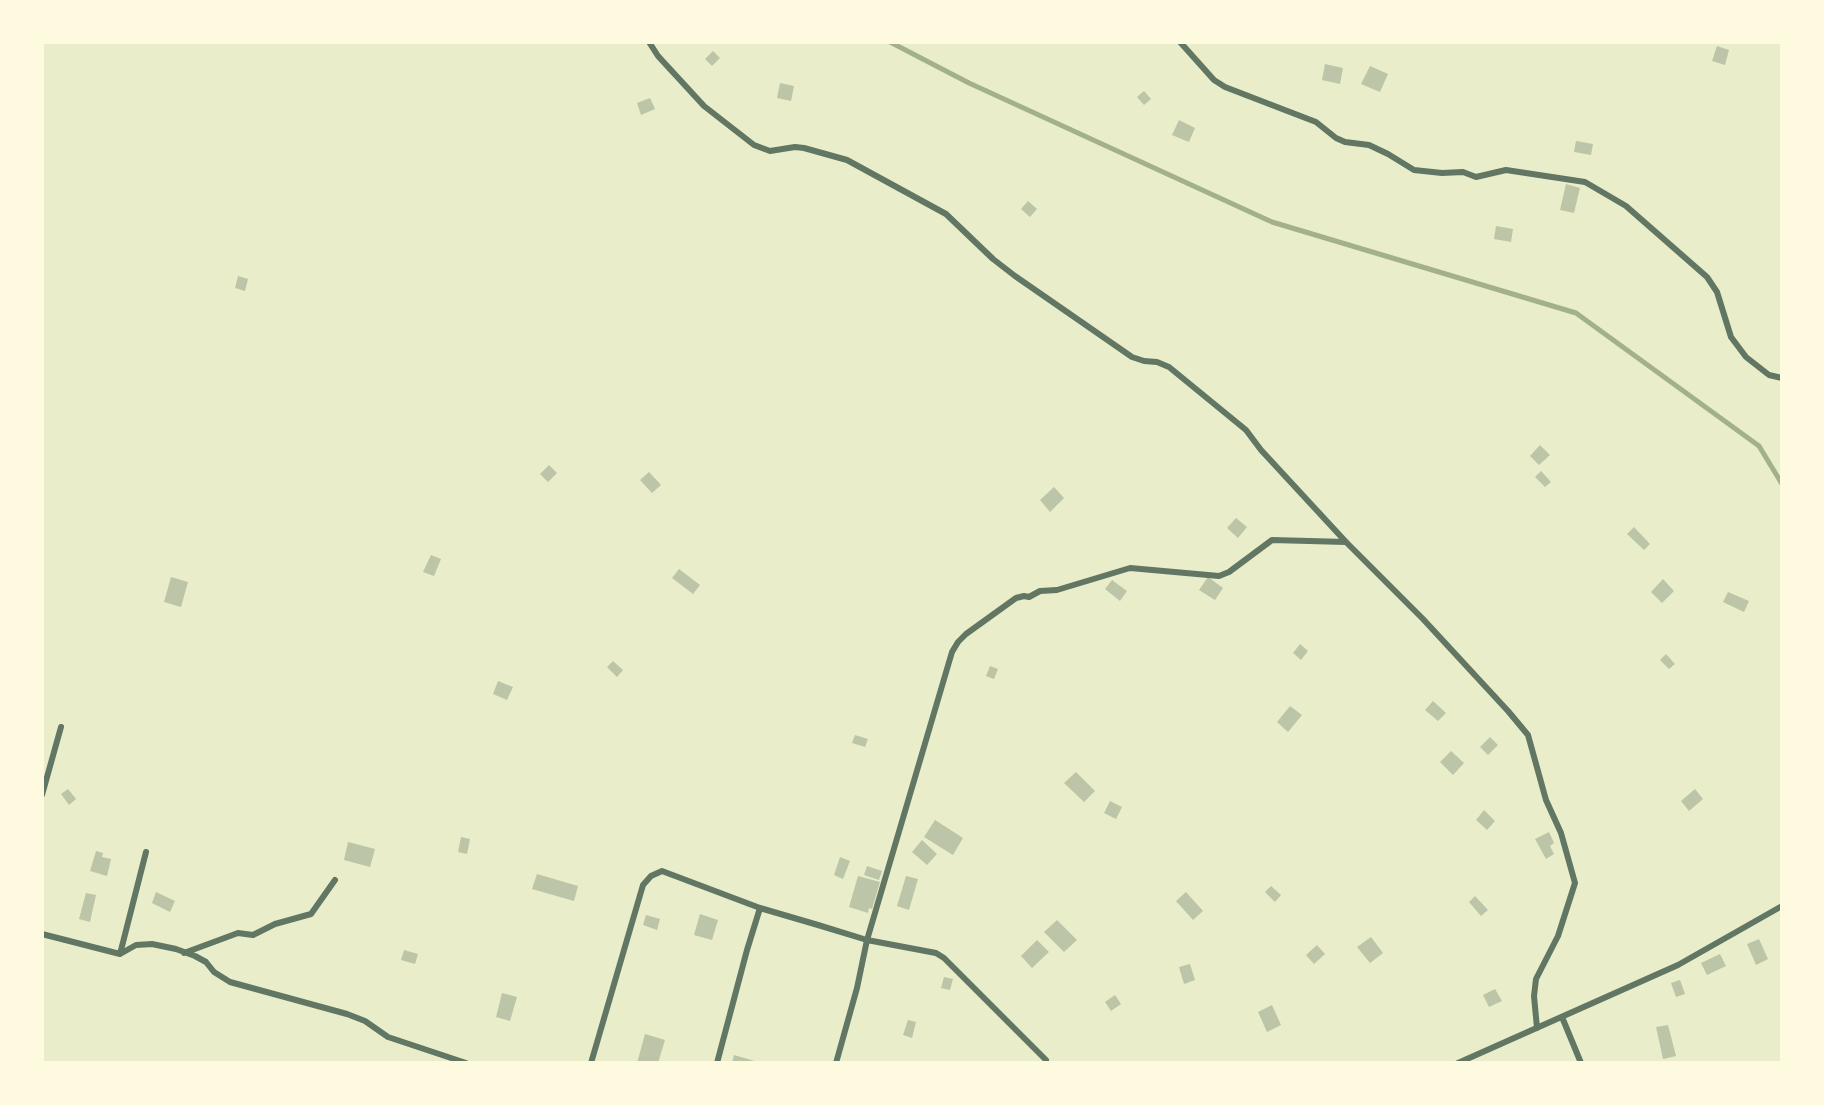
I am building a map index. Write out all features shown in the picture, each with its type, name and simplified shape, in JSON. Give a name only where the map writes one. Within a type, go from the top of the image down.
[{"type":"street","points":[[649,42],[658,56],[704,106],[754,145],[770,151],[804,148],[847,160],[946,213],[993,259],[1132,357],[1157,362],[1168,367],[1246,430],[1261,450],[1346,542],[1423,619],[1528,735],[1546,800],[1561,833],[1575,884],[1558,936],[1536,979],[1534,996],[1537,1028]]},
{"type":"street","points":[[1180,42],[1214,80],[1226,87],[1316,122],[1336,138],[1345,142],[1369,145],[1414,170],[1442,173],[1463,172],[1476,177],[1506,170],[1585,182],[1626,206],[1707,277],[1717,292],[1731,337],[1746,357],[1769,375],[1782,378]]},
{"type":"street","points":[[837,1063],[858,988],[867,940],[952,652],[957,642],[1016,598],[1029,597],[1040,591],[1057,590],[1130,568],[1219,576],[1272,540],[1346,542]]},
{"type":"street","points":[[42,795],[61,728]]},
{"type":"street","points":[[120,954],[146,852]]},
{"type":"street","points":[[591,1063],[644,885],[651,876],[662,871],[760,908],[867,940],[936,953],[944,958],[1046,1060]]},
{"type":"street","points":[[184,953],[238,933],[253,935],[275,924],[311,914],[335,880]]},
{"type":"street","points":[[1458,1063],[1678,965],[1782,906]]},
{"type":"street","points":[[717,1063],[760,908]]},
{"type":"street","points":[[42,934],[120,954],[136,945],[152,944],[195,956],[230,982],[347,1014],[365,1021],[388,1037],[465,1063]]},
{"type":"street","points":[[1562,1017],[1581,1063]]},
{"type":"building","points":[[1717,46],[1729,50],[1725,65],[1712,61]]},
{"type":"building","points":[[713,51],[720,58],[712,66],[705,59]]},
{"type":"building","points":[[1325,64],[1343,68],[1340,84],[1322,80]]},
{"type":"building","points":[[1370,66],[1388,74],[1380,92],[1361,84]]},
{"type":"building","points":[[780,83],[794,86],[791,101],[777,98]]},
{"type":"building","points":[[1144,91],[1151,99],[1144,105],[1137,97]]},
{"type":"building","points":[[650,98],[655,109],[641,115],[637,103]]},
{"type":"building","points":[[1179,120],[1195,128],[1189,142],[1172,135]]},
{"type":"building","points":[[1576,141],[1593,144],[1591,155],[1574,152]]},
{"type":"building","points":[[1566,184],[1580,188],[1574,213],[1560,210]]},
{"type":"building","points":[[1028,201],[1037,209],[1030,217],[1021,209]]},
{"type":"building","points":[[1496,226],[1513,229],[1511,242],[1494,239]]},
{"type":"building","points":[[238,276],[248,279],[245,291],[235,288]]},
{"type":"building","points":[[1540,445],[1550,455],[1539,465],[1530,456]]},
{"type":"building","points":[[549,465],[557,473],[548,482],[540,474]]},
{"type":"building","points":[[1541,471],[1551,482],[1545,487],[1535,477]]},
{"type":"building","points":[[649,472],[661,485],[652,493],[640,480]]},
{"type":"building","points":[[1054,487],[1064,498],[1050,512],[1040,500]]},
{"type":"building","points":[[1236,518],[1247,527],[1238,538],[1227,528]]},
{"type":"building","points":[[1634,527],[1650,544],[1644,550],[1627,534]]},
{"type":"building","points":[[431,555],[441,559],[434,576],[423,572]]},
{"type":"building","points":[[679,569],[700,585],[693,594],[672,578]]},
{"type":"building","points":[[171,577],[188,582],[181,607],[164,602]]},
{"type":"building","points":[[1208,577],[1223,588],[1215,600],[1199,590]]},
{"type":"building","points":[[1663,579],[1674,591],[1662,603],[1651,592]]},
{"type":"building","points":[[1112,580],[1127,591],[1120,601],[1105,589]]},
{"type":"building","points":[[1728,592],[1749,601],[1744,612],[1723,602]]},
{"type":"building","points":[[1300,644],[1308,651],[1301,660],[1293,653]]},
{"type":"building","points":[[1666,654],[1675,664],[1669,669],[1660,660]]},
{"type":"building","points":[[613,661],[623,670],[617,677],[607,667]]},
{"type":"building","points":[[990,666],[998,669],[994,679],[986,676]]},
{"type":"building","points":[[498,681],[513,687],[507,700],[493,694]]},
{"type":"building","points":[[1433,701],[1446,713],[1438,721],[1425,710]]},
{"type":"building","points":[[1290,706],[1302,715],[1288,732],[1277,722]]},
{"type":"building","points":[[855,735],[868,739],[865,747],[852,743]]},
{"type":"building","points":[[1490,737],[1498,745],[1488,755],[1480,747]]},
{"type":"building","points":[[1451,751],[1464,763],[1453,775],[1440,762]]},
{"type":"building","points":[[1076,772],[1095,791],[1084,802],[1064,783]]},
{"type":"building","points":[[68,789],[76,799],[69,805],[61,794]]},
{"type":"building","points":[[1695,789],[1703,799],[1689,811],[1681,801]]},
{"type":"building","points":[[1110,801],[1122,807],[1116,819],[1104,813]]},
{"type":"building","points":[[1484,810],[1495,821],[1487,830],[1476,820]]},
{"type":"building","points":[[935,820],[963,838],[953,855],[924,837]]},
{"type":"building","points":[[1549,832],[1554,843],[1550,846],[1554,854],[1546,859],[1535,839]]},
{"type":"building","points":[[461,837],[470,839],[467,854],[458,852]]},
{"type":"building","points":[[922,840],[937,854],[927,865],[912,852]]},
{"type":"building","points":[[348,842],[375,849],[370,867],[344,860]]},
{"type":"building","points":[[96,851],[103,853],[102,857],[111,859],[107,876],[90,871]]},
{"type":"building","points":[[840,857],[850,861],[843,879],[834,875]]},
{"type":"building","points":[[867,866],[882,871],[879,880],[864,875]]},
{"type":"building","points":[[537,874],[578,886],[574,901],[532,889]]},
{"type":"building","points":[[858,876],[880,882],[872,909],[869,908],[868,913],[849,907]]},
{"type":"building","points":[[906,876],[918,879],[909,910],[897,906]]},
{"type":"building","points":[[1271,886],[1281,895],[1275,902],[1265,892]]},
{"type":"building","points":[[156,892],[175,901],[170,912],[152,903]]},
{"type":"building","points":[[1186,892],[1203,911],[1193,920],[1176,901]]},
{"type":"building","points":[[86,893],[96,895],[90,922],[79,919]]},
{"type":"building","points":[[1475,896],[1488,910],[1481,916],[1469,902]]},
{"type":"building","points":[[700,914],[718,920],[712,940],[694,935]]},
{"type":"building","points":[[646,915],[660,919],[657,930],[643,925]]},
{"type":"building","points":[[1057,920],[1077,940],[1064,952],[1044,932]]},
{"type":"building","points":[[1371,937],[1383,953],[1370,963],[1357,947]]},
{"type":"building","points":[[1759,939],[1768,959],[1756,965],[1747,944]]},
{"type":"building","points":[[1037,940],[1049,952],[1032,968],[1021,956]]},
{"type":"building","points":[[1317,945],[1325,954],[1314,964],[1306,955]]},
{"type":"building","points":[[404,950],[418,954],[415,964],[401,960]]},
{"type":"building","points":[[1720,954],[1726,966],[1707,975],[1701,963]]},
{"type":"building","points":[[1190,964],[1195,980],[1184,984],[1179,967]]},
{"type":"building","points":[[944,977],[953,979],[950,990],[941,988]]},
{"type":"building","points":[[1680,980],[1685,994],[1676,997],[1671,983]]},
{"type":"building","points":[[1495,989],[1502,1001],[1489,1007],[1483,995]]},
{"type":"building","points":[[502,993],[517,997],[510,1021],[496,1017]]},
{"type":"building","points":[[1115,995],[1121,1004],[1111,1011],[1105,1002]]},
{"type":"building","points":[[1272,1005],[1281,1025],[1267,1032],[1258,1012]]},
{"type":"building","points":[[908,1020],[916,1022],[912,1038],[903,1035]]},
{"type":"building","points":[[1668,1025],[1676,1056],[1663,1059],[1656,1027]]},
{"type":"building","points":[[645,1034],[665,1040],[658,1063],[637,1063]]},
{"type":"building","points":[[734,1055],[758,1062],[758,1063],[732,1063]]},
{"type":"waterway","points":[[890,42],[969,83],[1272,222],[1576,313],[1759,446],[1782,484]]}]
